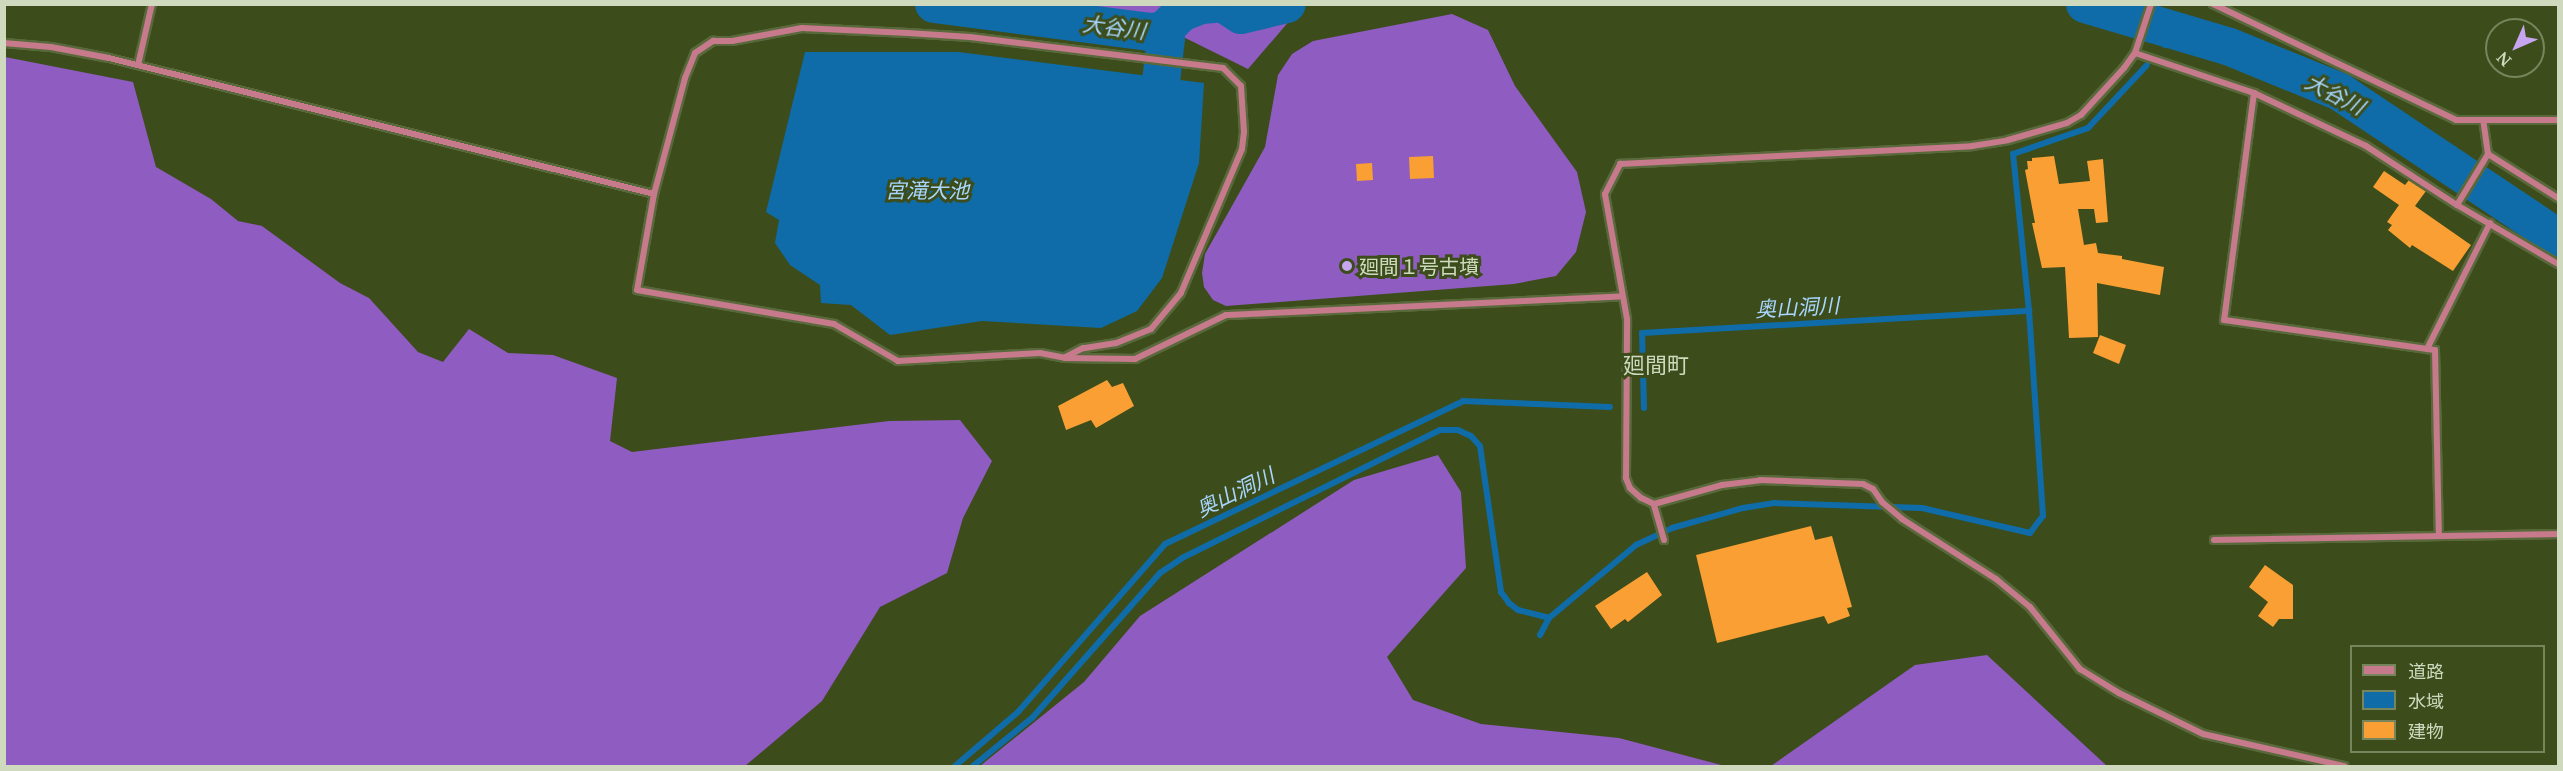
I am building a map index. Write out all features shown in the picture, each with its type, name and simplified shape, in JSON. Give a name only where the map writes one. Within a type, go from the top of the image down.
[{"type":"street","points":[[138,66],[152,4]]},
{"type":"street","points":[[2213,4],[2456,120],[2559,120]]},
{"type":"street","points":[[2151,5],[2135,53],[2124,69],[2081,115],[2067,123],[2008,140],[1972,146],[1620,164],[1605,194],[1627,319],[1626,478],[1630,488],[1641,498],[1654,504],[1722,485],[1760,480],[1863,484],[1873,489],[1882,502],[1897,514],[1996,579],[2030,607],[2080,669],[2119,693],[2203,734],[2344,766]]},
{"type":"street","points":[[1065,358],[1083,348],[1116,343],[1151,329],[1181,293],[1242,149],[1244,132],[1241,86],[1223,68],[970,37],[802,28],[732,41],[713,40],[695,53],[685,78],[654,194],[637,290],[834,324],[898,361],[1040,353],[1065,358],[1134,359],[1226,315],[1622,296]]},
{"type":"street","points":[[4,43],[51,47],[138,66],[654,194]]},
{"type":"street","points":[[2135,53],[2254,93],[2366,146],[2457,204],[2559,264]]},
{"type":"street","points":[[2254,93],[2224,320],[2435,350],[2439,536]]},
{"type":"street","points":[[2457,204],[2488,154],[2483,120]]},
{"type":"street","points":[[2488,154],[2559,198]]},
{"type":"street","points":[[2427,349],[2490,223]]},
{"type":"street","points":[[1654,504],[1664,540]]},
{"type":"street","points":[[2214,540],[2559,534]]},
{"type":"shaded area","points":[[1303,4],[1248,69],[1157,24],[1010,5]]},
{"type":"shaded area","points":[[1452,14],[1488,30],[1515,86],[1577,172],[1586,212],[1576,252],[1556,276],[1514,284],[1226,306],[1213,300],[1204,287],[1202,273],[1205,254],[1265,147],[1278,75],[1292,54],[1313,41]]},
{"type":"shaded area","points":[[5,57],[133,82],[156,167],[211,199],[238,221],[262,226],[340,283],[369,298],[418,352],[443,362],[469,329],[508,353],[553,355],[617,378],[610,441],[632,452],[889,421],[960,420],[992,461],[963,518],[947,573],[880,607],[822,701],[745,766],[5,766]]},
{"type":"shaded area","points":[[1438,455],[1461,492],[1466,568],[1387,657],[1413,700],[1481,724],[1619,738],[1725,766],[980,766],[1084,682],[1140,616],[1354,480]]},
{"type":"shaded area","points":[[1987,655],[2107,766],[1771,766],[1915,665]]},
{"type":"water","name":"宮滝大池","points":[[805,52],[958,52],[1204,83],[1199,163],[1162,278],[1137,311],[1101,328],[982,321],[890,335],[851,305],[821,303],[820,285],[790,265],[775,243],[779,220],[766,212]]},
{"type":"building","points":[[1433,156],[1434,178],[1410,179],[1409,157]]},
{"type":"building","points":[[2054,156],[2059,184],[2090,181],[2087,161],[2103,159],[2108,222],[2096,223],[2094,209],[2078,209],[2084,245],[2096,243],[2098,253],[2122,256],[2122,259],[2164,267],[2160,295],[2097,283],[2098,337],[2069,338],[2065,267],[2042,268],[2032,223],[2035,223],[2025,170],[2028,169],[2027,161],[2032,161],[2032,158]]},
{"type":"building","points":[[1372,163],[1373,180],[1357,181],[1356,164]]},
{"type":"building","points":[[2384,171],[2405,185],[2409,180],[2426,191],[2415,206],[2471,245],[2453,271],[2412,245],[2410,248],[2388,230],[2392,225],[2387,222],[2399,205],[2373,187]]},
{"type":"building","points":[[2100,335],[2126,345],[2119,364],[2093,353]]},
{"type":"building","points":[[1107,380],[1112,387],[1123,383],[1134,406],[1096,428],[1091,420],[1066,430],[1058,406]]},
{"type":"building","points":[[1811,526],[1815,540],[1832,536],[1852,607],[1847,608],[1850,616],[1828,624],[1824,616],[1717,643],[1696,555]]},
{"type":"building","points":[[2265,565],[2293,585],[2293,619],[2279,619],[2273,627],[2258,616],[2268,602],[2249,587]]},
{"type":"building","points":[[1647,572],[1662,595],[1628,622],[1625,619],[1611,629],[1595,606]]},
{"type":"waterway","name":"大谷川","points":[[934,4],[1149,32],[1163,31],[1181,13],[1201,5],[1214,4]]},
{"type":"waterway","name":"大谷川","points":[[1224,4],[1241,15],[1287,4]]},
{"type":"waterway","name":"大谷川","points":[[2085,4],[2230,47],[2340,92],[2558,238]]},
{"type":"waterway","points":[[1160,90],[1166,38],[1163,31]]},
{"type":"waterway","points":[[2165,45],[2178,31]]},
{"type":"waterway","points":[[1540,635],[1549,618],[1636,545],[1672,528],[1743,508],[1774,503],[1922,508],[2030,533],[2043,516],[2029,311],[2013,154],[2088,128],[2147,65]]},
{"type":"waterway","name":"奥山洞川","points":[[1644,408],[1642,333],[2029,311]]},
{"type":"waterway","name":"奥山洞川","points":[[955,766],[1018,712],[1165,544],[1463,401],[1610,407]]},
{"type":"waterway","points":[[973,766],[1033,717],[1160,573],[1182,558],[1440,430],[1458,430],[1471,436],[1480,446],[1501,592],[1518,610],[1549,618]]},
{"type":"place","name":"廻間１号古墳","points":[[1347,266]]},
{"type":"district","name":"廻間町","points":[[1656,365]]}]
